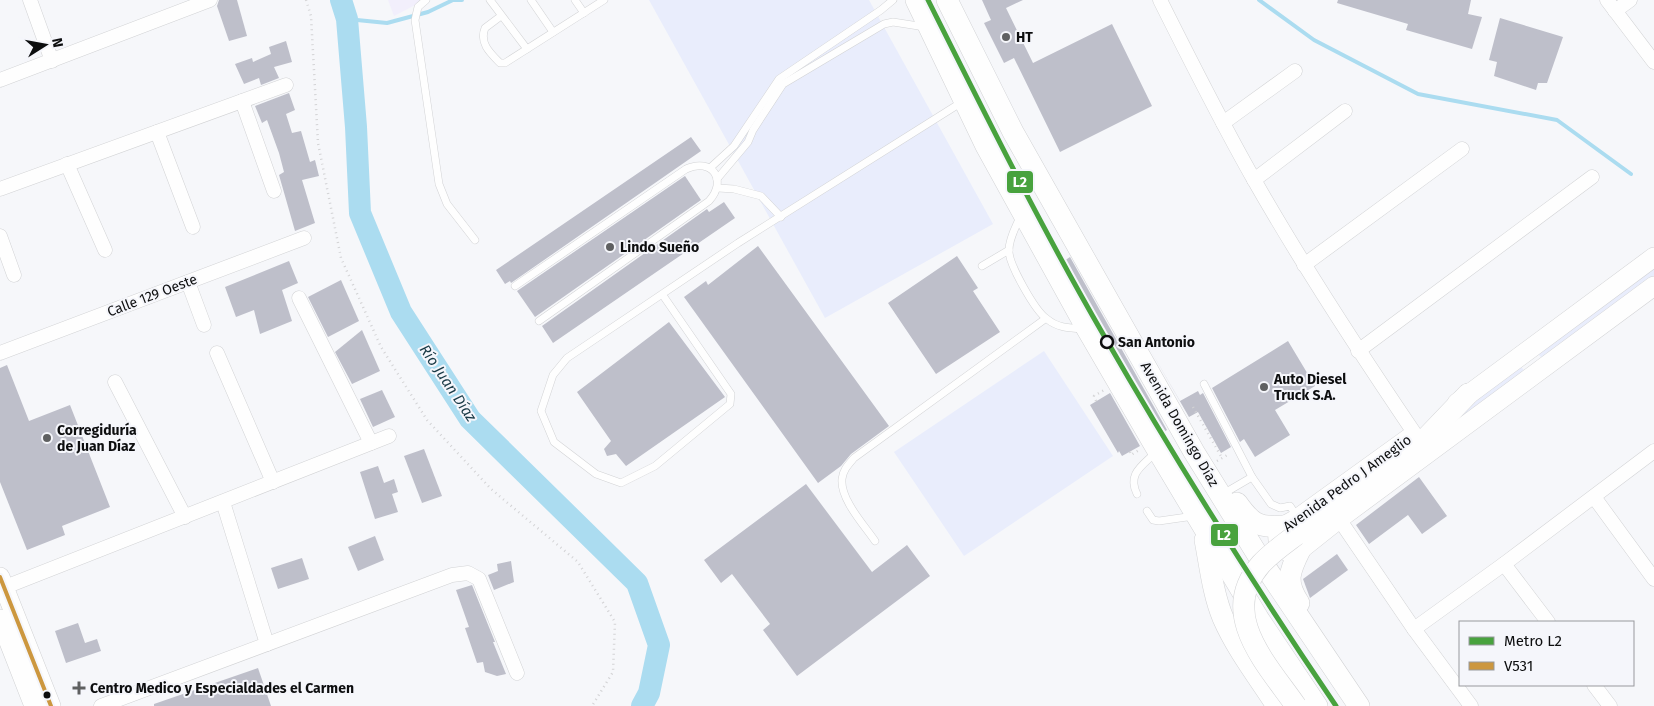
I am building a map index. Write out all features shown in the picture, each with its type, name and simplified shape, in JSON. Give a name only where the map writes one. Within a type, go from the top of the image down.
[{"type":"main road","points":[[916,0],[986,146],[1087,329],[1258,618],[1318,706]]},
{"type":"main road","name":"Avenida Domingo Díaz","points":[[952,4],[1013,132],[1209,458],[1262,562],[1359,706]]},
{"type":"main road","points":[[1296,706],[1257,649],[1244,621],[1242,601],[1250,580],[1260,565],[1295,532],[1424,440],[1468,394]]},
{"type":"main road","points":[[1209,458],[1228,491],[1250,519],[1268,527],[1295,532]]},
{"type":"main road","points":[[1199,519],[1222,616],[1231,636],[1278,706]]},
{"type":"main road","points":[[1295,532],[1289,583],[1293,594],[1371,706]]},
{"type":"street","points":[[30,0],[52,61]]},
{"type":"street","points":[[0,80],[210,0]]},
{"type":"street","points":[[1160,0],[1254,180],[1304,265],[1358,350],[1415,434]]},
{"type":"street","points":[[1630,0],[1611,5],[1654,62]]},
{"type":"street","points":[[1223,123],[1295,71]]},
{"type":"street","points":[[0,189],[286,84]]},
{"type":"street","points":[[242,101],[274,190]]},
{"type":"street","points":[[1254,180],[1346,111]]},
{"type":"street","points":[[157,132],[193,227]]},
{"type":"street","points":[[1304,265],[1462,149]]},
{"type":"street","points":[[67,164],[105,250]]},
{"type":"street","points":[[1358,350],[1592,177]]},
{"type":"street","points":[[0,236],[14,275]]},
{"type":"street","name":"Calle 129 Oeste","points":[[0,353],[304,238]]},
{"type":"street","name":"Avenida Pedro J Ameglio","points":[[1295,532],[1415,434],[1521,354],[1654,258]]},
{"type":"street","points":[[188,282],[204,325]]},
{"type":"street","name":"Avenida Pedro J Ameglio","points":[[1295,532],[1339,519],[1654,286]]},
{"type":"street","points":[[299,298],[371,443]]},
{"type":"street","points":[[217,353],[273,482]]},
{"type":"street","points":[[1521,354],[1535,374]]},
{"type":"street","points":[[115,382],[185,517]]},
{"type":"street","points":[[51,706],[1,584],[185,517],[389,436]]},
{"type":"street","points":[[1414,629],[1654,451]]},
{"type":"street","points":[[1594,497],[1654,579]]},
{"type":"street","points":[[223,502],[267,644]]},
{"type":"street","points":[[1339,519],[1414,629],[1471,706]]},
{"type":"street","points":[[1504,564],[1547,621]]},
{"type":"street","points":[[101,706],[452,575],[468,573],[480,579],[517,673]]},
{"type":"street","points":[[0,619],[34,706]]},
{"type":"street","points":[[1595,686],[1610,706]]},
{"type":"lane","points":[[426,0],[418,7],[415,20],[439,184],[447,204],[475,240]]},
{"type":"lane","points":[[490,0],[526,49]]},
{"type":"lane","points":[[531,0],[553,32]]},
{"type":"lane","points":[[575,0],[584,13]]},
{"type":"lane","points":[[501,16],[485,28],[483,33],[485,45],[500,63],[505,63],[511,61],[526,49],[604,0]]},
{"type":"lane","points":[[710,168],[734,146],[779,79],[893,0]]},
{"type":"lane","points":[[717,178],[748,142],[753,130],[778,90],[787,81],[884,24],[893,22],[930,29]]},
{"type":"lane","points":[[662,294],[731,394],[730,404],[655,466],[621,483],[596,474],[554,442],[541,411],[553,375],[567,358],[662,294],[781,216],[964,101]]},
{"type":"lane","points":[[515,286],[686,168],[694,165],[703,165],[710,168],[717,178],[718,188],[716,194],[709,201],[539,321]]},
{"type":"lane","points":[[718,188],[734,189],[761,196],[781,216]]},
{"type":"lane","points":[[1023,212],[1010,240],[1009,250],[1012,266],[1038,311],[1045,319],[1064,328],[1087,329]]},
{"type":"lane","points":[[982,266],[1009,250]]},
{"type":"lane","points":[[876,541],[846,499],[842,480],[845,468],[854,458],[1045,319]]},
{"type":"lane","points":[[1204,384],[1252,477],[1271,504],[1280,508],[1290,506],[1295,532]]},
{"type":"lane","points":[[1137,494],[1133,486],[1136,472],[1158,451]]},
{"type":"lane","points":[[1228,491],[1252,477]]},
{"type":"lane","points":[[1147,511],[1153,520],[1159,521],[1199,519]]},
{"type":"path","points":[[306,0],[311,16],[318,144],[341,258],[381,348],[427,420],[491,489],[578,562],[615,622],[613,672],[592,706]]},
{"type":"path","points":[[1094,396],[1096,401]]},
{"type":"path","points":[[1193,408],[1209,458],[1231,453]]},
{"type":"shaded area","points":[[388,0],[425,0],[394,16]]},
{"type":"shaded area","points":[[649,0],[869,0],[993,224],[825,318]]},
{"type":"shaded area","points":[[1654,265],[1654,279],[1542,358],[1538,354]]},
{"type":"shaded area","points":[[1044,351],[1113,456],[964,556],[894,452]]},
{"type":"shaded area","points":[[1521,367],[1524,370],[1437,441],[1472,400]]},
{"type":"building","points":[[219,0],[237,0],[247,36],[229,41],[217,6]]},
{"type":"building","points":[[982,0],[1023,0],[1006,8],[1033,63],[1112,24],[1152,106],[1060,152],[1014,58],[1004,63],[984,23],[991,20]]},
{"type":"building","points":[[1338,0],[1471,0],[1468,14],[1482,17],[1472,49],[1406,30],[1408,24],[1337,3]]},
{"type":"building","points":[[1500,18],[1563,37],[1547,83],[1538,83],[1536,90],[1494,76],[1497,62],[1489,60]]},
{"type":"building","points":[[286,41],[292,62],[274,67],[279,78],[261,85],[259,78],[244,84],[235,64],[252,58],[253,62],[271,54],[269,47]]},
{"type":"building","points":[[289,93],[295,110],[286,114],[292,133],[301,131],[310,162],[315,160],[319,176],[302,180],[315,223],[295,231],[279,175],[284,172],[279,153],[267,120],[262,123],[255,106]]},
{"type":"building","points":[[691,137],[701,151],[511,283],[510,281],[505,284],[496,270]]},
{"type":"building","name":"Lindo Sueño","points":[[685,176],[701,200],[535,317],[517,291]]},
{"type":"building","points":[[724,202],[735,218],[553,343],[542,326],[707,209],[709,212]]},
{"type":"building","points":[[758,246],[889,426],[851,454],[841,466],[818,483],[684,297],[706,281],[708,285]]},
{"type":"building","points":[[957,256],[978,288],[973,291],[1000,332],[936,374],[888,303]]},
{"type":"building","points":[[1070,257],[1167,430],[1162,433],[1064,261]]},
{"type":"building","points":[[289,261],[298,283],[282,290],[292,321],[260,334],[254,310],[236,317],[225,287]]},
{"type":"building","points":[[341,280],[359,321],[328,337],[308,297]]},
{"type":"building","points":[[669,322],[725,397],[626,466],[616,454],[607,456],[604,449],[611,441],[577,392]]},
{"type":"building","points":[[362,330],[380,371],[352,384],[335,352]]},
{"type":"building","name":"Auto Diesel Truck S.A.","points":[[1288,341],[1315,386],[1275,410],[1290,435],[1255,457],[1244,439],[1240,442],[1212,388]]},
{"type":"building","points":[[1147,344],[1180,401],[1198,391],[1200,395],[1203,393],[1231,447],[1221,453],[1198,412],[1189,417]]},
{"type":"building","points":[[7,365],[29,421],[70,405],[110,507],[62,526],[65,535],[27,550],[0,482],[0,368]]},
{"type":"building","points":[[382,390],[395,417],[373,427],[360,399]]},
{"type":"building","points":[[1110,393],[1140,446],[1122,456],[1119,451],[1118,453],[1090,405]]},
{"type":"building","points":[[424,449],[442,496],[422,503],[404,456]]},
{"type":"building","points":[[378,466],[384,483],[394,479],[398,492],[392,494],[398,512],[375,519],[360,472]]},
{"type":"building","points":[[1419,477],[1447,516],[1422,534],[1408,515],[1369,544],[1356,525]]},
{"type":"building","points":[[806,484],[872,572],[907,545],[930,576],[797,676],[763,630],[770,624],[732,574],[721,583],[704,560]]},
{"type":"building","points":[[375,536],[384,560],[358,571],[348,547]]},
{"type":"building","points":[[1337,554],[1348,570],[1310,598],[1303,579]]},
{"type":"building","points":[[302,558],[309,579],[278,589],[271,568]]},
{"type":"building","points":[[511,561],[514,582],[494,590],[488,575],[498,571],[497,564]]},
{"type":"building","points":[[472,585],[506,674],[497,676],[485,672],[483,662],[477,663],[465,628],[469,627],[456,590]]},
{"type":"building","points":[[78,623],[85,643],[97,639],[101,651],[66,663],[55,631]]},
{"type":"building","points":[[258,668],[271,706],[154,706],[154,704]]},
{"type":"waterway","name":"Río Juan Díaz","points":[[341,0],[347,19],[356,127],[360,213],[401,312],[470,419],[637,583],[659,645],[649,693],[642,706]]},
{"type":"waterway","points":[[347,19],[387,23],[428,12],[453,0],[462,0]]},
{"type":"waterway","points":[[1259,0],[1314,40],[1418,94],[1557,120],[1631,174]]},
{"type":"metro line","name":"L2","points":[[928,0],[1035,210],[1103,334],[1216,522],[1336,706]]},
{"type":"transit line","name":"V531","points":[[0,577],[51,706]]},
{"type":"place","name":"HT","points":[[1006,37]]},
{"type":"place","name":"Lindo Sueño","points":[[610,247]]},
{"type":"place","name":"San Antonio","points":[[1107,342]]},
{"type":"place","name":"Auto Diesel Truck S.A.","points":[[1264,387]]},
{"type":"place","name":"Corregiduría de Juan Díaz","points":[[47,438]]},
{"type":"place","name":"Centro Medico y Especialdades el Carmen","points":[[79,688]]}]
